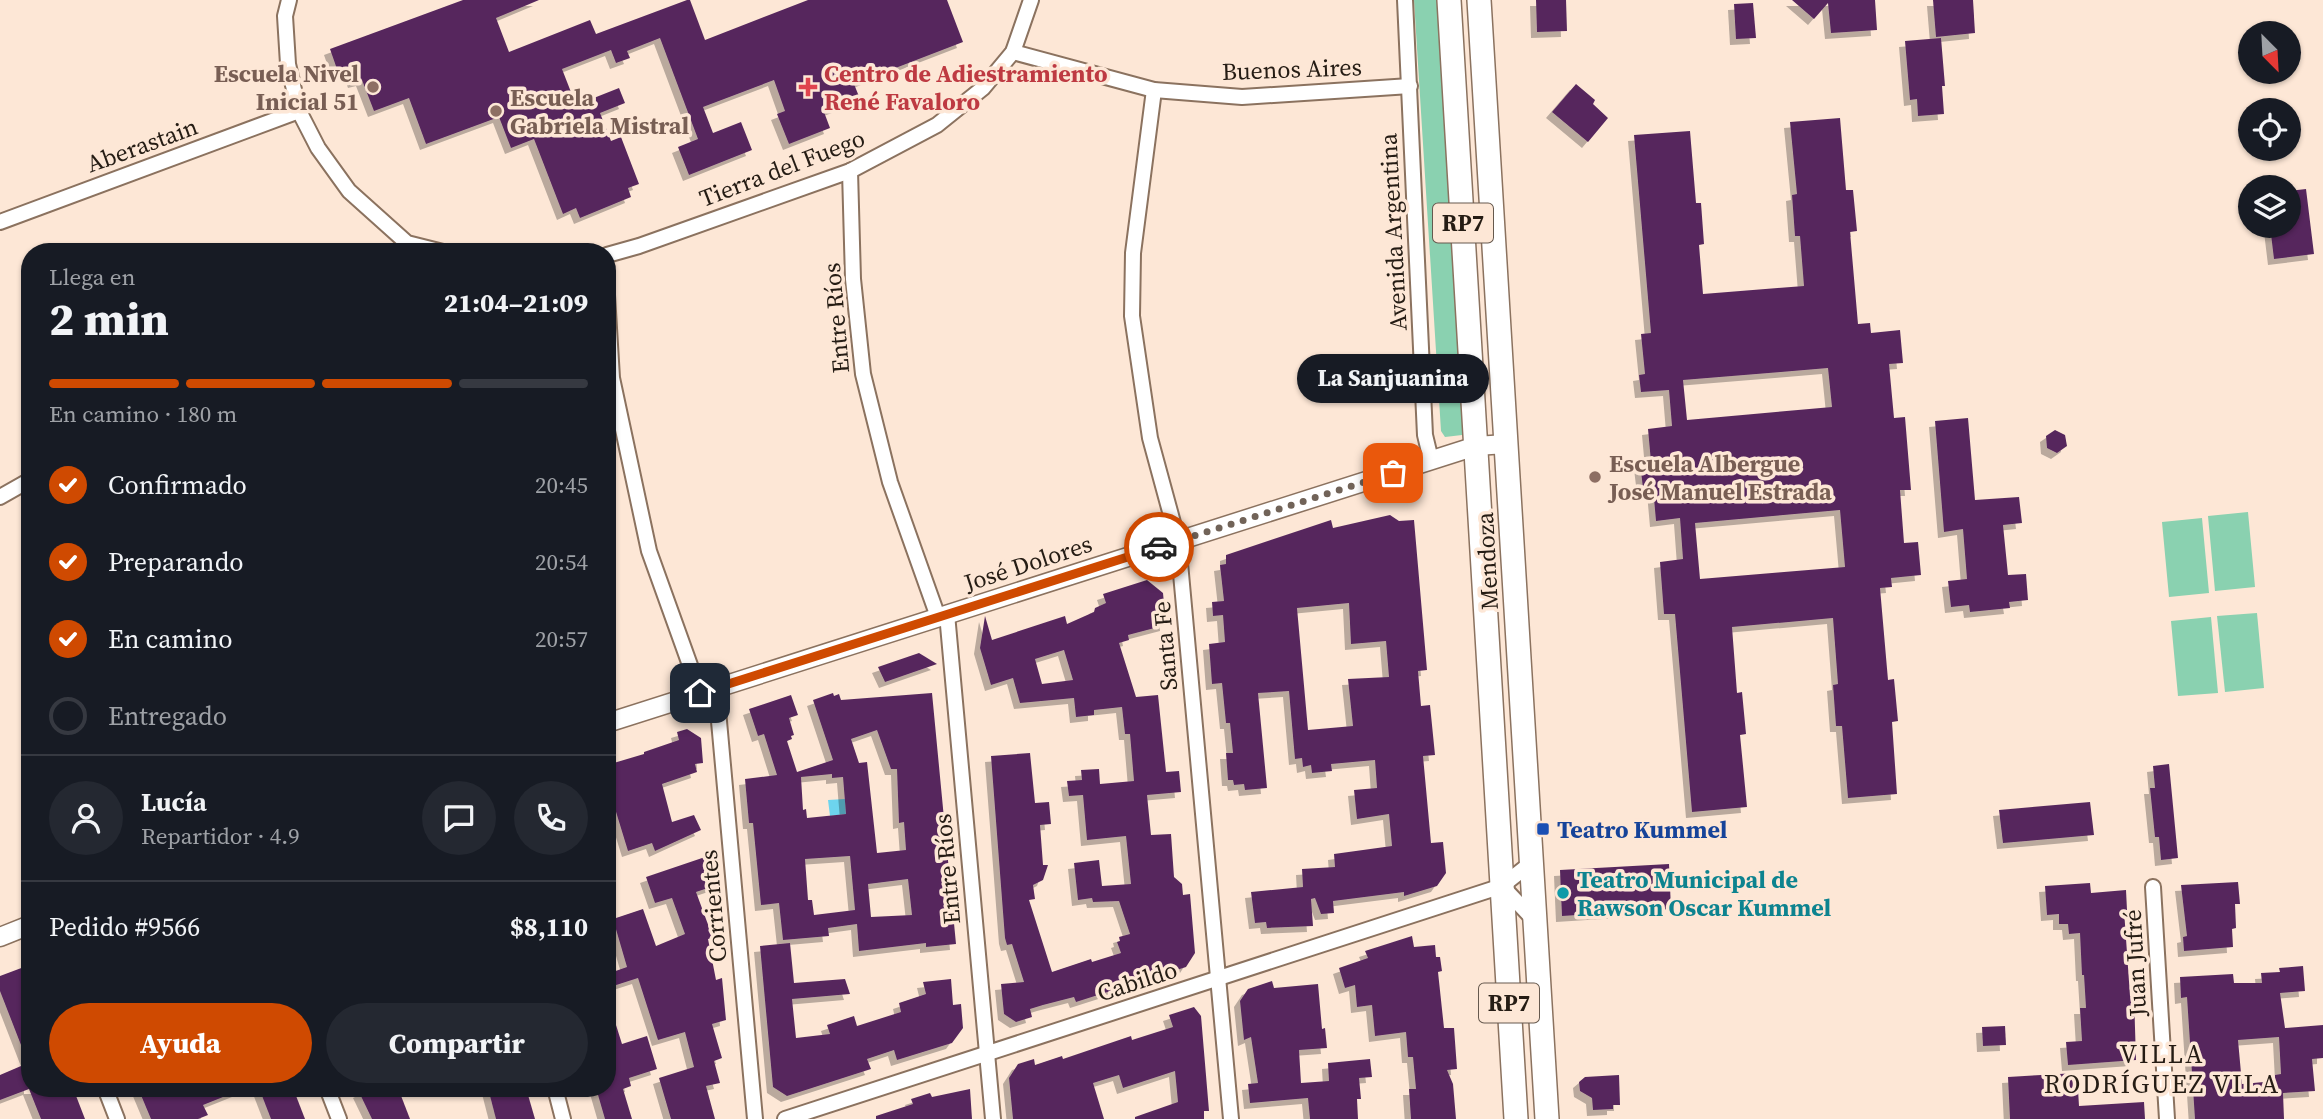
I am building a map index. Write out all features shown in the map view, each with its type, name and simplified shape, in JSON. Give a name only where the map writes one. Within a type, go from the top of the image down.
[{"type":"main road","name":"Mendoza","points":[[1449,0],[1516,1119]]},
{"type":"main road","name":"Mendoza","points":[[1479,0],[1547,1119]]},
{"type":"street","points":[[289,0],[285,16],[288,64],[299,111],[318,148],[349,191],[400,243]]},
{"type":"street","name":"Tierra del Fuego","points":[[616,252],[850,171],[937,125],[983,88],[1013,52],[1031,0]]},
{"type":"street","name":"Avenida Argentina","points":[[1405,0],[1425,435],[1432,460]]},
{"type":"street","name":"Buenos Aires","points":[[1013,52],[1154,90],[1242,97],[1410,86]]},
{"type":"street","name":"Santa Fe","points":[[1154,90],[1135,240],[1132,316],[1150,438],[1178,541],[1231,1119]]},
{"type":"street","name":"Aberastain","points":[[0,222],[299,111]]},
{"type":"street","name":"Entre Ríos","points":[[850,171],[853,279],[863,374],[890,482],[943,616],[993,1119]]},
{"type":"street","name":"Corrientes","points":[[616,396],[649,551],[708,690],[755,1119]]},
{"type":"street","name":"José Dolores","points":[[616,720],[1476,446],[1506,444]]},
{"type":"street","points":[[0,496],[21,485]]},
{"type":"street","name":"Cabildo","points":[[785,1119],[1502,886],[1531,863]]},
{"type":"street","points":[[1502,886],[1535,921]]},
{"type":"street","name":"Juan Jufré","points":[[2153,887],[2166,1119]]},
{"type":"street","points":[[0,937],[21,929]]},
{"type":"street","points":[[108,1097],[117,1119]]},
{"type":"street","points":[[330,1097],[339,1119]]},
{"type":"street","points":[[557,1097],[563,1119]]},
{"type":"green space","points":[[1414,0],[1437,0],[1466,428],[1462,435],[1445,437],[1441,431]]},
{"type":"green space","points":[[2248,512],[2255,587],[2215,591],[2208,516]]},
{"type":"green space","points":[[2202,518],[2209,593],[2169,597],[2162,522]]},
{"type":"green space","points":[[2257,613],[2264,688],[2225,692],[2217,616]]},
{"type":"green space","points":[[2211,617],[2218,693],[2178,696],[2171,621]]},
{"type":"water","points":[[845,799],[846,814],[830,816],[828,800]]},
{"type":"building","points":[[463,0],[539,0],[496,18],[509,52],[590,20],[596,34],[687,0],[690,0],[705,40],[808,0],[947,0],[963,42],[854,84],[860,99],[824,112],[830,128],[789,144],[777,114],[785,111],[774,80],[703,107],[713,133],[741,122],[752,150],[689,175],[678,147],[698,139],[660,38],[627,51],[630,58],[616,63],[611,50],[562,69],[576,105],[619,88],[625,103],[600,113],[611,141],[621,137],[639,184],[628,188],[631,197],[580,218],[576,208],[563,214],[534,139],[511,148],[499,117],[426,144],[409,98],[374,111],[362,80],[354,82],[349,68],[338,72],[330,49]]},
{"type":"building","points":[[1536,0],[1566,0],[1567,31],[1537,32]]},
{"type":"building","points":[[1792,0],[1875,0],[1877,30],[1831,33],[1828,3],[1814,19]]},
{"type":"building","points":[[1933,0],[1973,0],[1975,33],[1936,37]]},
{"type":"building","points":[[1753,3],[1756,38],[1736,39],[1734,4]]},
{"type":"building","points":[[1941,38],[1945,86],[1942,86],[1944,114],[1918,116],[1917,99],[1910,100],[1905,41]]},
{"type":"building","points":[[1576,84],[1595,100],[1593,104],[1608,118],[1588,142],[1552,112]]},
{"type":"building","points":[[1840,118],[1846,190],[1853,190],[1857,231],[1850,232],[1858,324],[1870,323],[1871,333],[1900,330],[1903,363],[1889,364],[1894,418],[1905,417],[1911,490],[1900,490],[1904,543],[1918,542],[1921,575],[1891,578],[1892,587],[1880,588],[1888,680],[1894,679],[1898,721],[1892,722],[1897,794],[1848,798],[1842,726],[1836,726],[1833,685],[1838,684],[1833,618],[1732,627],[1737,693],[1742,692],[1746,734],[1740,735],[1747,807],[1692,812],[1675,614],[1664,614],[1660,562],[1683,559],[1680,518],[1656,521],[1653,487],[1643,488],[1640,463],[1651,462],[1648,429],[1672,426],[1669,390],[1641,392],[1639,375],[1645,374],[1641,334],[1651,333],[1634,135],[1690,131],[1696,203],[1701,203],[1704,244],[1699,245],[1703,294],[1804,286],[1800,236],[1795,236],[1792,195],[1797,194],[1790,122]],"holes":[[[1828,368],[1832,407],[1687,420],[1683,380]],[[1840,510],[1845,567],[1700,579],[1695,523]]]},
{"type":"building","points":[[2306,189],[2314,254],[2274,259],[2271,238],[2301,238],[2301,190]]},
{"type":"building","points":[[1968,418],[1975,500],[2019,497],[2022,523],[2003,525],[2008,575],[2026,574],[2028,600],[2009,602],[2010,608],[1970,612],[1969,605],[1951,607],[1948,581],[1967,579],[1963,529],[1944,532],[1935,421]]},
{"type":"building","points":[[2055,430],[2065,435],[2067,446],[2057,453],[2047,448],[2046,436]]},
{"type":"building","points":[[1390,515],[1399,521],[1414,520],[1427,670],[1418,671],[1421,706],[1430,705],[1435,755],[1423,756],[1431,843],[1443,842],[1446,873],[1437,886],[1404,896],[1404,892],[1333,901],[1334,913],[1321,914],[1315,898],[1311,899],[1313,926],[1267,928],[1266,922],[1255,923],[1251,892],[1303,887],[1302,869],[1335,867],[1334,854],[1392,846],[1389,814],[1357,819],[1354,790],[1377,788],[1375,760],[1331,764],[1332,771],[1312,773],[1311,765],[1303,767],[1302,758],[1295,759],[1289,691],[1258,693],[1267,788],[1245,790],[1244,784],[1234,785],[1233,780],[1228,780],[1226,753],[1233,753],[1230,723],[1226,723],[1222,683],[1212,684],[1209,644],[1225,642],[1223,615],[1213,616],[1212,602],[1224,601],[1220,565],[1226,564],[1226,555],[1331,520],[1333,528]],"holes":[[[1349,603],[1351,644],[1386,641],[1389,677],[1348,679],[1353,726],[1308,730],[1297,608]]]},
{"type":"building","points":[[1147,580],[1163,593],[1166,625],[1128,635],[1129,640],[1119,643],[1136,697],[1158,695],[1166,772],[1179,771],[1181,792],[1147,795],[1151,835],[1171,834],[1174,877],[1182,884],[1183,895],[1190,894],[1195,953],[1186,967],[1076,1002],[1074,997],[1030,1009],[1032,1017],[1016,1022],[1004,1014],[1001,984],[1024,982],[1012,944],[1007,945],[1005,938],[991,756],[1030,753],[1035,803],[1049,802],[1051,824],[1040,825],[1043,865],[1048,865],[1043,880],[1033,885],[1035,899],[1029,900],[1052,972],[1091,959],[1092,962],[1121,953],[1117,942],[1120,941],[1119,937],[1130,934],[1119,901],[1093,902],[1092,898],[1078,900],[1074,863],[1099,860],[1102,886],[1131,884],[1126,836],[1087,840],[1083,795],[1069,796],[1067,781],[1082,780],[1081,770],[1099,769],[1100,784],[1134,781],[1130,734],[1125,734],[1122,707],[1094,710],[1094,715],[1076,717],[1074,698],[1020,703],[1013,678],[991,685],[980,648],[985,616],[992,640],[1065,616],[1067,624],[1094,612],[1095,608],[1106,603],[1103,594]],"holes":[[[1064,650],[1073,680],[1042,684],[1035,659]]]},
{"type":"building","points":[[919,653],[937,664],[885,682],[878,667]]},
{"type":"building","points":[[833,693],[834,696],[839,694],[841,700],[932,693],[956,944],[926,947],[926,943],[859,951],[857,924],[828,928],[829,936],[783,940],[779,903],[761,905],[753,823],[749,823],[745,779],[777,775],[764,734],[758,736],[749,709],[791,695],[798,715],[789,718],[794,735],[787,741],[797,772],[833,760],[813,700]],"holes":[[[877,730],[891,769],[897,769],[899,823],[904,822],[906,850],[877,853],[867,762],[859,763],[851,739]],[[832,774],[832,778],[843,777],[846,814],[807,818],[806,809],[803,810],[801,777]],[[850,856],[855,910],[814,915],[812,900],[808,900],[805,859]],[[908,879],[912,915],[871,917],[868,884]]]},
{"type":"building","points":[[687,729],[701,738],[703,763],[695,764],[697,772],[662,784],[672,822],[694,815],[701,830],[655,851],[652,843],[628,851],[616,812],[616,762],[679,740],[677,732]]},
{"type":"building","points":[[2169,764],[2178,858],[2161,860],[2159,837],[2155,837],[2150,788],[2155,788],[2153,766]]},
{"type":"building","points":[[2090,802],[2094,835],[2003,843],[1999,810]]},
{"type":"building","points":[[711,855],[714,886],[696,892],[713,938],[708,939],[716,980],[722,978],[726,1020],[712,1024],[722,1058],[714,1061],[720,1083],[706,1086],[715,1119],[671,1119],[659,1078],[694,1067],[685,1032],[658,1040],[638,978],[616,985],[616,971],[627,967],[616,929],[616,918],[643,909],[656,946],[685,934],[672,898],[655,903],[646,877]]},
{"type":"building","points":[[1669,864],[1671,909],[1562,916],[1560,870]]},
{"type":"building","points":[[2238,882],[2240,904],[2235,904],[2236,928],[2232,929],[2233,947],[2184,951],[2183,937],[2187,936],[2181,885]]},
{"type":"building","points":[[2090,883],[2091,893],[2126,890],[2127,910],[2124,910],[2130,996],[2134,996],[2136,1060],[2068,1065],[2066,1042],[2082,1041],[2080,1008],[2086,1008],[2080,933],[2069,934],[2068,924],[2059,924],[2059,914],[2047,915],[2045,886]]},
{"type":"building","points":[[1412,936],[1414,947],[1435,945],[1436,957],[1440,957],[1442,971],[1438,972],[1444,1028],[1454,1028],[1457,1069],[1447,1070],[1453,1084],[1456,1119],[1411,1119],[1409,1089],[1416,1089],[1413,1057],[1408,1057],[1406,1032],[1375,1036],[1372,1005],[1357,1007],[1355,985],[1345,988],[1339,968],[1368,958],[1365,951]]},
{"type":"building","points":[[790,943],[794,983],[845,979],[850,994],[792,999],[796,1038],[830,1034],[827,1025],[854,1016],[857,1026],[901,1012],[899,1003],[926,994],[923,982],[951,979],[953,1005],[961,1004],[963,1028],[952,1043],[897,1060],[894,1050],[867,1059],[871,1069],[787,1096],[773,1087],[760,946]]},
{"type":"building","points":[[2303,966],[2305,991],[2280,993],[2285,1028],[2323,1025],[2323,1058],[2312,1059],[2315,1091],[2283,1093],[2284,1119],[2195,1119],[2187,997],[2181,998],[2180,977],[2233,974],[2234,983],[2262,983],[2261,973],[2280,972],[2279,968]],"holes":[[[2279,1037],[2281,1074],[2275,1075],[2275,1081],[2242,1084],[2238,1040]]]},
{"type":"building","points":[[21,968],[21,1045],[0,991],[0,976]]},
{"type":"building","points":[[1272,981],[1274,988],[1318,984],[1322,1029],[1325,1028],[1327,1048],[1299,1050],[1301,1083],[1329,1081],[1328,1063],[1370,1059],[1372,1077],[1359,1078],[1361,1099],[1357,1099],[1358,1119],[1310,1119],[1308,1098],[1250,1103],[1248,1084],[1258,1083],[1251,1037],[1244,1040],[1240,1001],[1248,989]]},
{"type":"building","points":[[1194,1007],[1201,1016],[1209,1111],[1204,1111],[1204,1119],[1135,1119],[1178,1102],[1175,1071],[1123,1088],[1119,1075],[1093,1083],[1104,1119],[1013,1119],[1009,1078],[1018,1064],[1034,1059],[1035,1065],[1062,1056],[1063,1059],[1131,1036],[1132,1040],[1173,1027],[1169,1015]]},
{"type":"building","points":[[616,1025],[622,1044],[647,1036],[657,1069],[629,1078],[631,1086],[623,1089],[632,1119],[605,1119],[599,1097],[616,1097]]},
{"type":"building","points":[[2005,1026],[2006,1045],[1983,1046],[1982,1027]]},
{"type":"building","points":[[21,1066],[21,1092],[0,1100],[0,1075]]},
{"type":"building","points":[[2077,1073],[2079,1106],[2144,1102],[2145,1119],[2010,1119],[2008,1077]]},
{"type":"building","points":[[1619,1075],[1620,1105],[1613,1105],[1613,1109],[1593,1110],[1592,1098],[1580,1091],[1579,1082],[1585,1077]]},
{"type":"building","points":[[970,1089],[972,1119],[876,1119],[876,1116],[913,1104],[911,1099],[930,1093],[932,1097]]},
{"type":"building","points":[[32,1097],[76,1097],[85,1119],[41,1119]]},
{"type":"building","points":[[142,1097],[223,1097],[203,1105],[208,1115],[198,1119],[151,1119]]},
{"type":"building","points":[[262,1097],[296,1097],[305,1119],[271,1119]]},
{"type":"building","points":[[361,1097],[401,1097],[410,1119],[372,1119]]},
{"type":"building","points":[[490,1097],[529,1097],[535,1119],[496,1119]]},
{"type":"way so far","points":[[1159,547],[1393,473]]},
{"type":"place","name":"Escuela Nivel Inicial 51","points":[[373,87]]},
{"type":"place","name":"Centro de Adiestramiento René Favaloro","points":[[808,87]]},
{"type":"place","name":"Escuela Gabriela Mistral","points":[[496,111]]},
{"type":"place","name":"La Sanjuanina","points":[[1393,473]]},
{"type":"place","name":"Escuela Albergue José Manuel Estrada","points":[[1595,477]]},
{"type":"place","name":"Teatro Kummel","points":[[1543,829]]},
{"type":"place","name":"Teatro Municipal de Rawson Oscar Kummel","points":[[1563,893]]},
{"type":"district","name":"VILLA RODRÍGUEZ VILA","points":[[2162,1069]]},
{"type":"route","points":[[700,693],[1159,547]]}]
